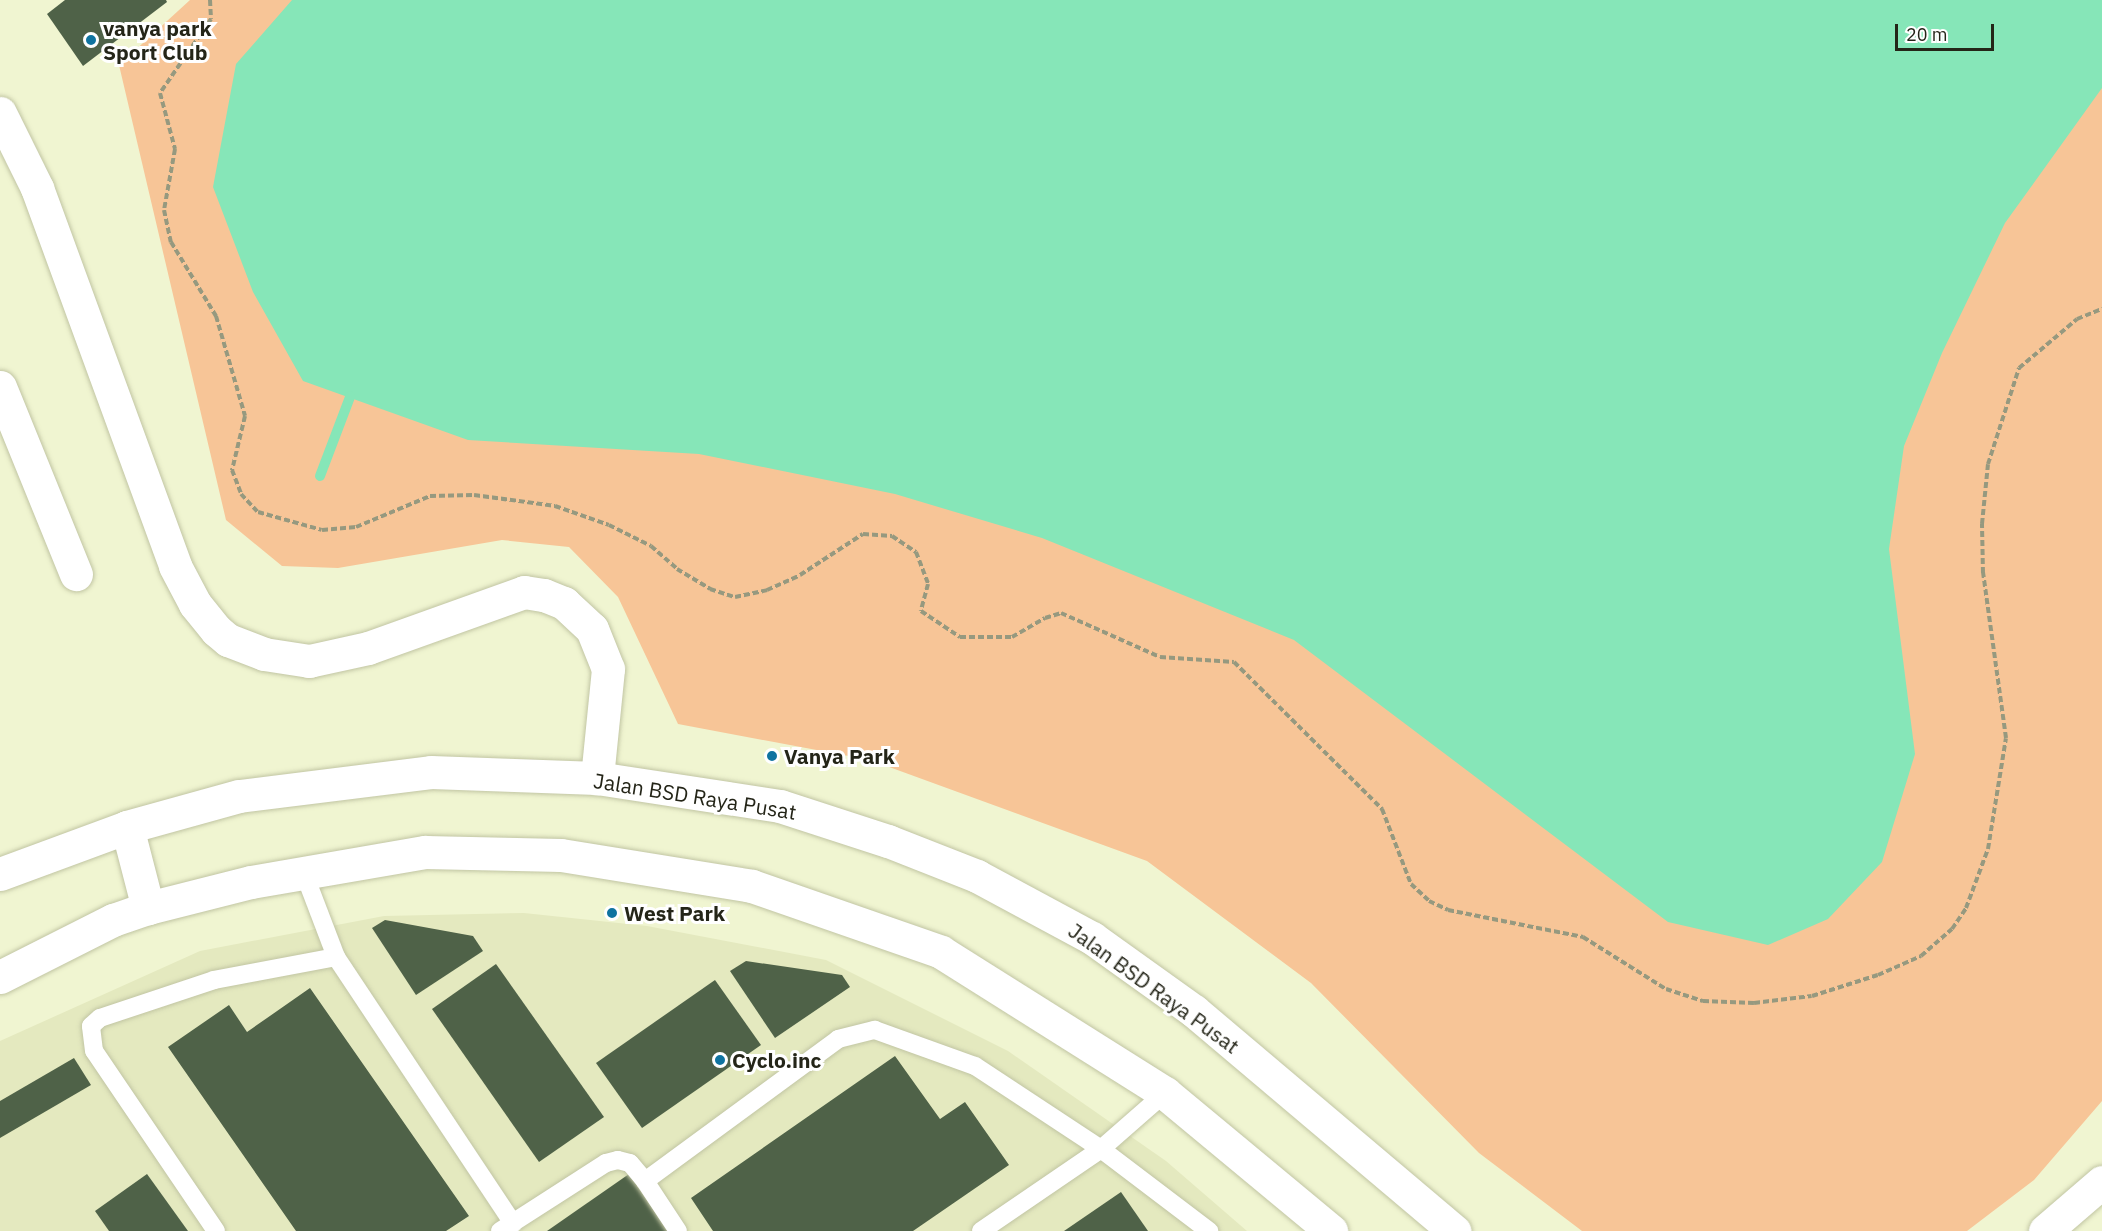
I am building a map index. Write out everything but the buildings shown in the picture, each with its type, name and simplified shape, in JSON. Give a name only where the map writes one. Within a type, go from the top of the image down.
[{"type":"main road","points":[[0,113],[37,188],[175,566],[195,604],[216,630],[228,640],[264,654],[309,661],[368,648],[524,592],[544,595],[564,603],[592,629],[608,669],[597,778]]},
{"type":"main road","points":[[0,387],[76,574]]},
{"type":"main road","name":"Jalan BSD Raya Pusat","points":[[0,874],[127,827],[239,796],[431,772],[597,778],[780,806],[888,841],[978,876],[1092,938],[1194,1011],[1454,1231]]},
{"type":"main road","points":[[127,827],[148,908]]},
{"type":"main road","points":[[0,977],[113,920],[148,908],[251,882],[425,852],[561,855],[752,886],[941,952],[1165,1093],[1331,1231]]},
{"type":"main road","points":[[2045,1231],[2102,1182]]},
{"type":"lane","points":[[304,873],[336,957],[507,1227],[606,1163],[618,1160],[630,1163],[645,1180],[678,1231]]},
{"type":"lane","points":[[216,1231],[94,1051],[91,1026],[100,1018],[214,980],[336,957]]},
{"type":"lane","points":[[645,1180],[838,1039],[864,1030],[902,1038],[975,1066],[1101,1149],[1209,1231]]},
{"type":"lane","points":[[981,1231],[1101,1149],[1165,1093]]},
{"type":"path","points":[[210,0],[211,20],[160,93],[175,149],[164,210],[171,242],[216,316],[245,416],[232,470],[241,494],[258,512],[322,530],[356,527],[430,496],[474,495],[555,506],[609,525],[651,546],[678,570],[710,589],[735,597],[767,590],[800,575],[863,534],[892,536],[916,552],[928,584],[921,610],[960,637],[1012,637],[1046,618],[1061,614],[1160,657],[1234,662],[1382,809],[1411,884],[1429,901],[1448,910],[1584,937],[1666,989],[1702,1001],[1754,1003],[1812,996],[1878,975],[1921,956],[1952,929],[1966,908],[1988,849],[2006,738],[1983,573],[1982,524],[1988,464],[2019,368],[2077,319],[2102,309]]},
{"type":"shaded area","points":[[190,0],[2102,0],[2102,1101],[2034,1180],[1967,1231],[1582,1231],[1479,1153],[1311,983],[1147,861],[870,760],[678,724],[618,597],[569,547],[502,540],[338,568],[282,566],[226,520],[119,65]]},
{"type":"shaded area","points":[[292,0],[2102,0],[2102,88],[2005,223],[1942,353],[1904,446],[1889,549],[1915,754],[1882,862],[1828,919],[1768,945],[1668,922],[1294,640],[1042,538],[895,494],[699,454],[468,440],[303,381],[253,292],[213,187],[236,64]]},
{"type":"shaded area","name":"West Park","points":[[524,913],[647,926],[826,960],[1008,1051],[1166,1161],[1247,1231],[0,1231],[0,1041],[200,951],[384,916]]},
{"type":"waterway","points":[[320,476],[350,397]]},
{"type":"place","name":"vanya park Sport Club","points":[[91,40]]},
{"type":"place","name":"Vanya Park","points":[[772,756]]},
{"type":"place","name":"West Park","points":[[612,913]]},
{"type":"place","name":"Cyclo.inc","points":[[720,1060]]}]
